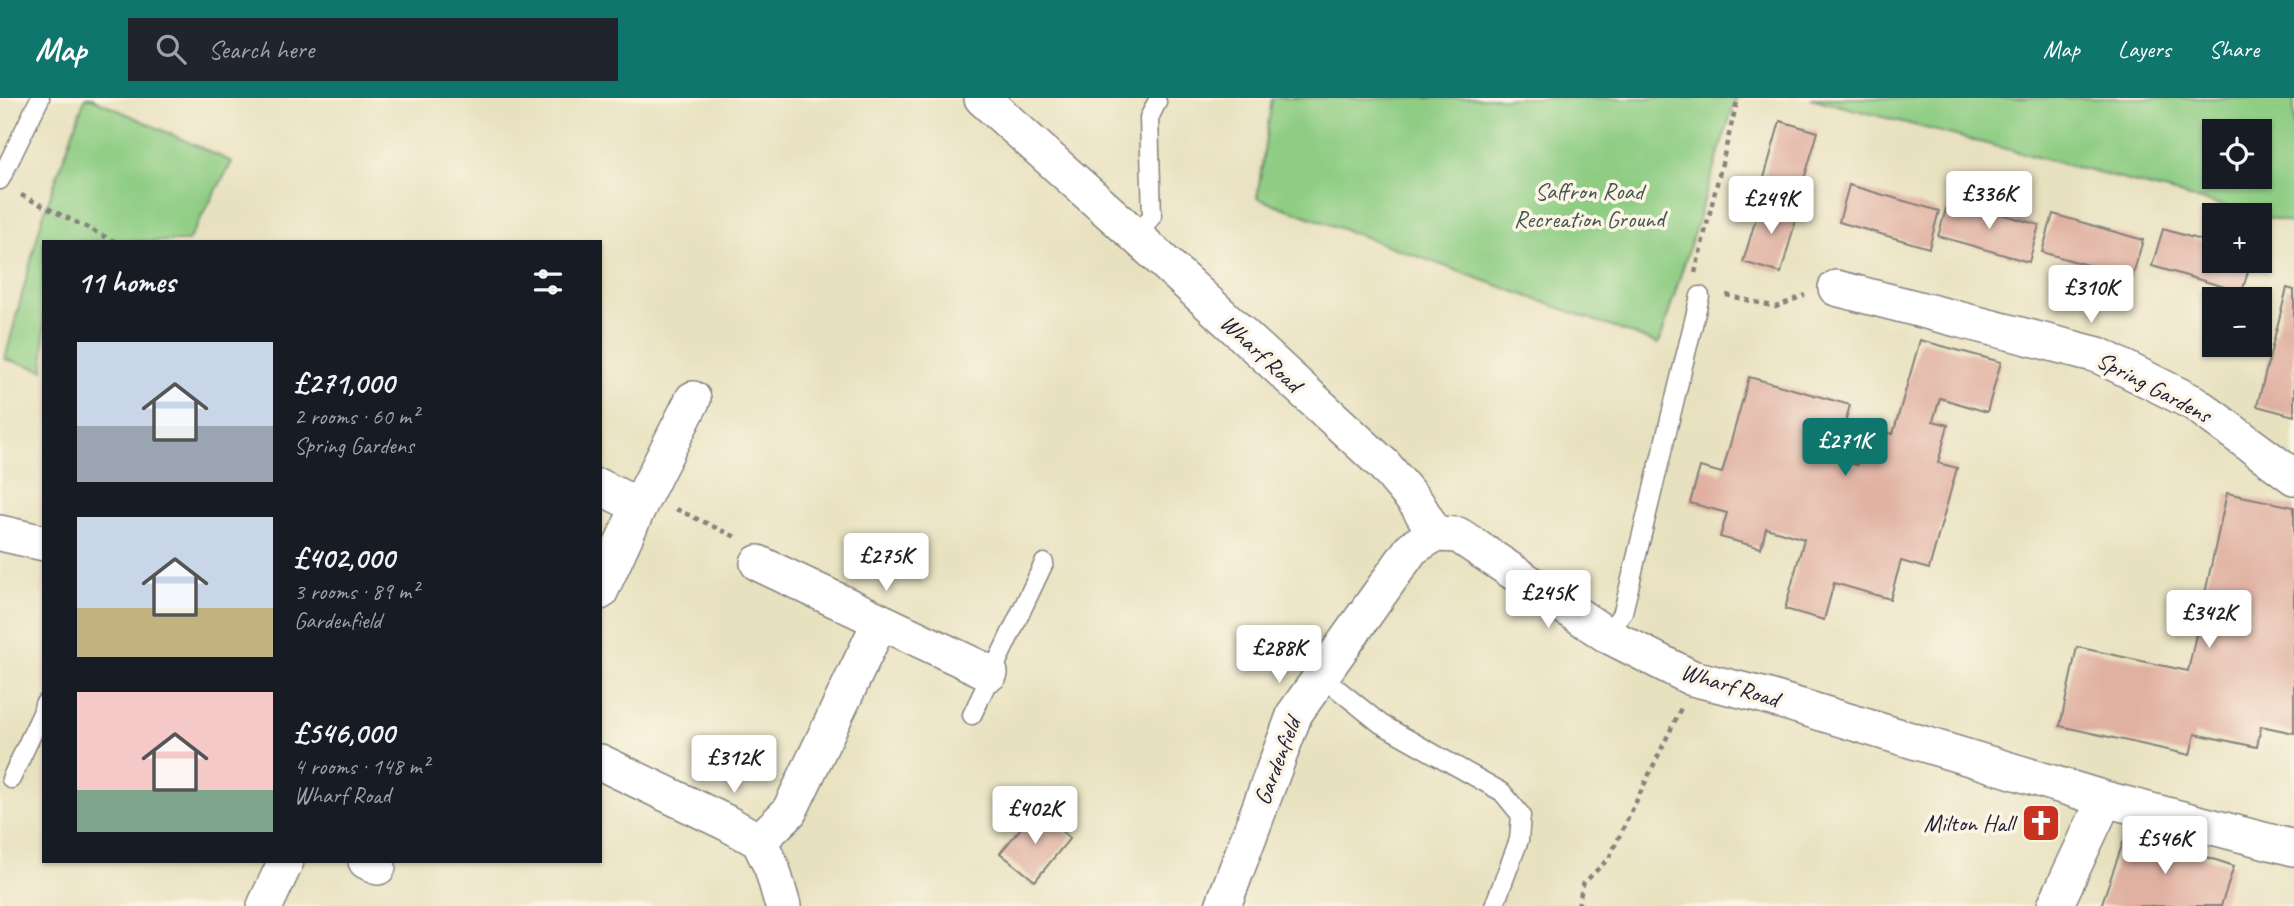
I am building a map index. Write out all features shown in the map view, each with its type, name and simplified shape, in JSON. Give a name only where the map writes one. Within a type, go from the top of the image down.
[{"type":"street","name":"Wharf Road","points":[[982,98],[1137,237],[1384,466],[1417,504],[1435,534],[1458,535],[1607,635],[1692,678],[1762,695],[2105,799],[2294,848]]},
{"type":"street","name":"Spring Gardens","points":[[1836,288],[2098,355],[2194,403],[2294,477]]},
{"type":"street","points":[[602,588],[639,506],[694,400]]},
{"type":"street","points":[[602,488],[639,506]]},
{"type":"street","points":[[0,533],[42,544]]},
{"type":"street","name":"Gardenfield","points":[[1223,906],[1295,713],[1412,548],[1435,534]]},
{"type":"street","points":[[758,563],[990,673]]},
{"type":"street","points":[[759,841],[789,812],[880,622]]},
{"type":"street","points":[[602,763],[759,841],[772,868],[783,906]]},
{"type":"street","points":[[2055,906],[2105,799]]},
{"type":"street","points":[[265,906],[285,863]]},
{"type":"lane","points":[[1,180],[40,98]]},
{"type":"lane","points":[[1137,237],[1153,216],[1149,118],[1157,102]]},
{"type":"lane","points":[[1607,635],[1623,612],[1702,293]]},
{"type":"lane","points":[[972,715],[1044,563]]},
{"type":"lane","points":[[1320,675],[1381,724],[1502,792],[1521,815],[1519,840],[1494,906]]},
{"type":"lane","points":[[11,779],[42,713]]},
{"type":"path","points":[[1738,98],[1692,285],[1702,293],[1776,307],[1805,295],[1836,288]]},
{"type":"path","points":[[1,180],[15,192],[112,240]]},
{"type":"path","points":[[639,506],[661,503],[754,546],[758,563]]},
{"type":"path","points":[[1578,906],[1583,884],[1609,858],[1678,717],[1692,678]]},
{"type":"green space","points":[[85,98],[92,98],[232,162],[189,240],[42,240],[42,369],[5,359],[42,219]]},
{"type":"green space","name":"Saffron Road Recreation Ground","points":[[1272,98],[1736,98],[1659,344],[1257,198]]},
{"type":"green space","points":[[1810,98],[2294,98],[2294,224],[2272,218],[2272,203],[2213,203]]},
{"type":"building","points":[[1780,121],[1818,132],[1799,196],[1762,185]]},
{"type":"building","points":[[1849,185],[1939,211],[1929,248],[1839,222]]},
{"type":"building","points":[[1762,198],[1799,209],[1781,273],[1743,262]]},
{"type":"building","points":[[1949,199],[2039,225],[2029,262],[1938,236]]},
{"type":"building","points":[[2053,214],[2143,240],[2132,278],[2042,252]]},
{"type":"building","points":[[2163,229],[2202,240],[2202,273],[2248,273],[2243,287],[2225,287],[2152,266]]},
{"type":"building","points":[[2287,288],[2294,290],[2294,416],[2257,406],[2269,357],[2272,357],[2272,347]]},
{"type":"building","points":[[1920,340],[2001,362],[1987,412],[1940,398],[1933,421],[1948,425],[1938,463],[1957,468],[1929,569],[1901,561],[1890,599],[1834,583],[1824,620],[1785,609],[1804,539],[1766,528],[1761,548],[1720,537],[1727,513],[1690,503],[1700,467],[1722,473],[1749,377],[1850,405],[1835,459],[1857,465],[1867,427],[1893,434]]},
{"type":"building","points":[[2227,493],[2294,507],[2294,733],[2261,726],[2257,747],[2195,734],[2190,755],[2060,726],[2077,647],[2188,671]]},
{"type":"building","points":[[1036,810],[1070,838],[1035,881],[1000,853]]},
{"type":"building","points":[[2127,831],[2234,866],[2221,906],[2101,906]]},
{"type":"place","name":"Milton Hall","points":[[2041,823]]}]
